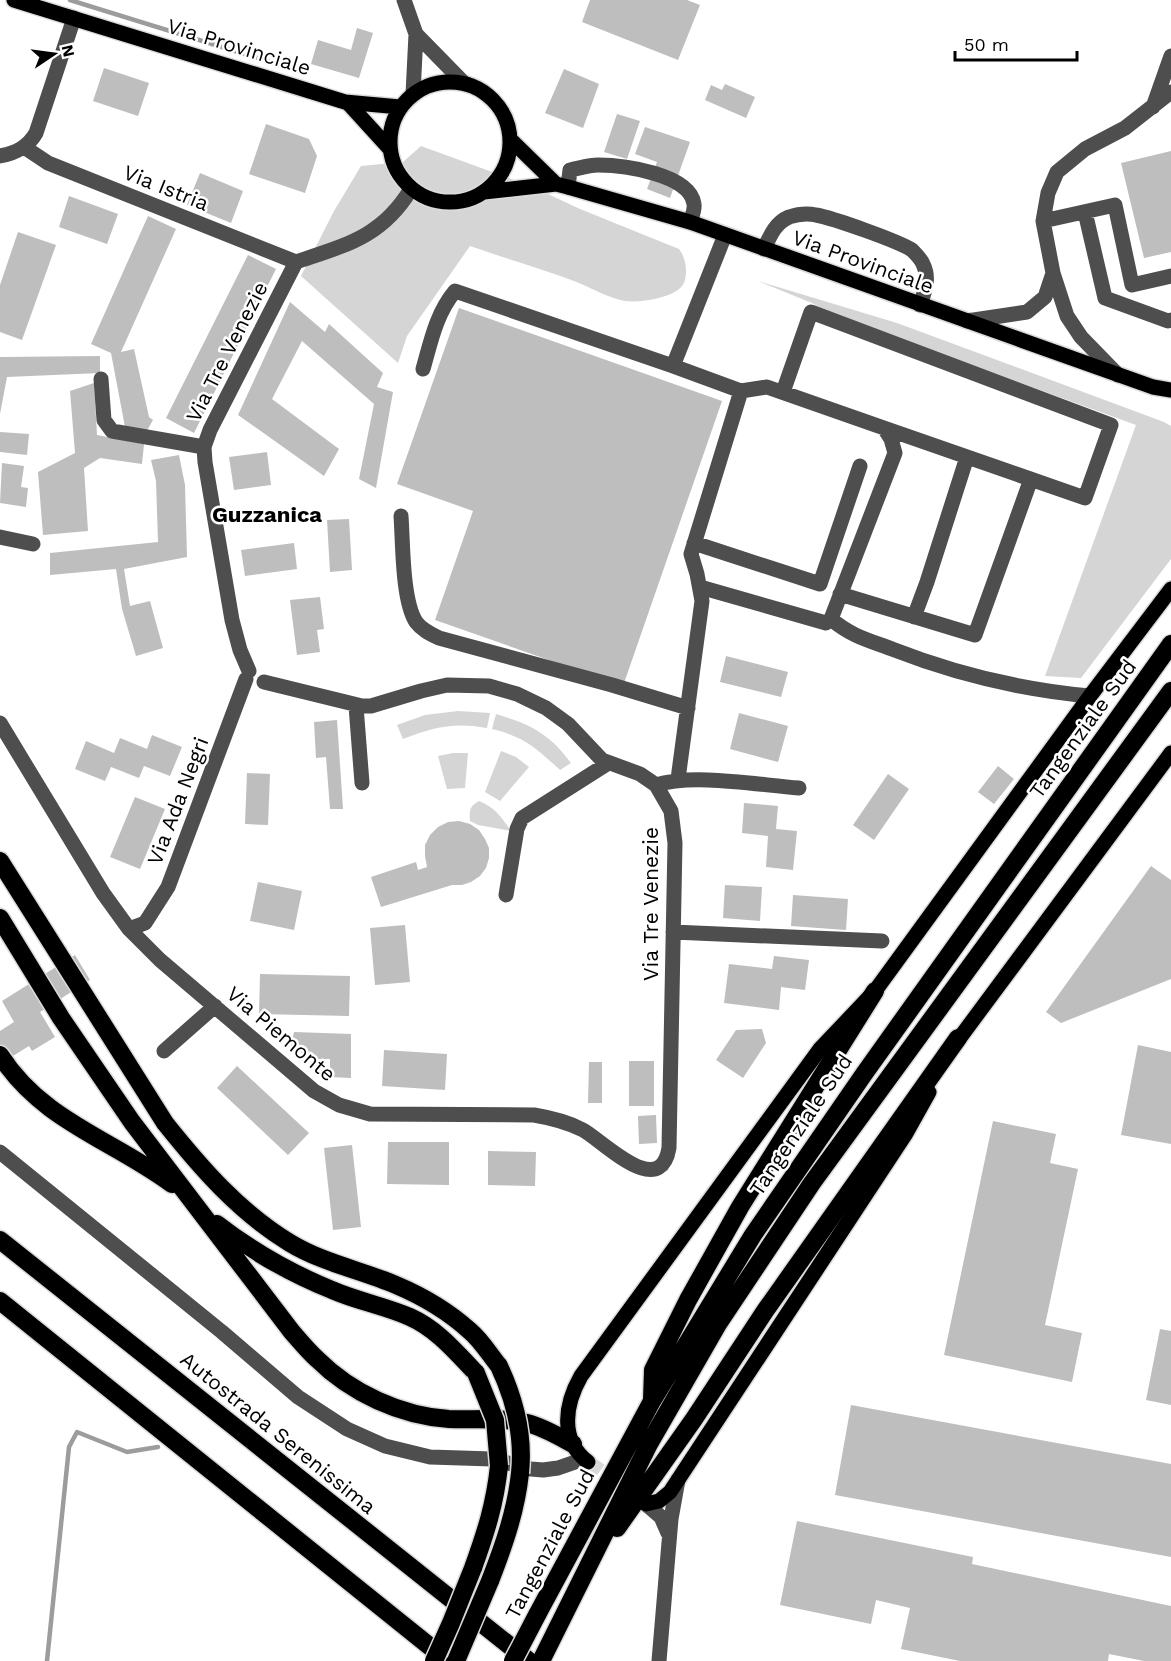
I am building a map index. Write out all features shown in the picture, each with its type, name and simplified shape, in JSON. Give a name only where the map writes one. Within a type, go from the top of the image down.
[{"type":"highway","name":"Tangenziale Sud","points":[[513,1661],[652,1401],[753,1235],[864,1074],[1171,644]]},
{"type":"highway","name":"Tangenziale Sud","points":[[541,1661],[649,1444],[718,1324],[812,1183],[1171,691]]},
{"type":"highway","points":[[0,861],[165,1123],[223,1191],[258,1221],[290,1243],[321,1259],[397,1285],[435,1306],[471,1332],[499,1366],[511,1391],[520,1433],[517,1501],[490,1581],[456,1661]]},
{"type":"highway","points":[[0,918],[132,1122],[292,1332],[317,1360],[344,1381],[371,1397],[409,1412],[446,1418],[528,1423],[552,1432],[582,1455]]},
{"type":"highway","points":[[652,1401],[653,1370],[688,1300],[740,1207],[875,991]]},
{"type":"highway","points":[[571,1600],[608,1541],[694,1419],[765,1311],[958,1038]]},
{"type":"highway","points":[[0,1055],[23,1085],[44,1104],[81,1130],[158,1174],[237,1239],[291,1272],[335,1292],[411,1318],[446,1341],[476,1373],[495,1420],[499,1466],[496,1496],[473,1568],[452,1623],[434,1661]]},
{"type":"highway","points":[[0,1229],[50,1280]]},
{"type":"highway","name":"Autostrada Serenissima","points":[[0,1240],[529,1661]]},
{"type":"highway","points":[[0,1301],[448,1661]]},
{"type":"highway","points":[[0,1313],[71,1358]]},
{"type":"main road","name":"Via Provinciale","points":[[14,0],[348,103],[400,107]]},
{"type":"main road","name":"Via Provinciale","points":[[348,103],[389,148],[395,168],[411,189],[423,197],[442,203],[463,202],[484,192],[497,180],[507,163],[510,139],[506,122],[498,106],[476,87],[463,82]]},
{"type":"main road","points":[[389,148],[392,123],[400,107],[413,94],[441,83],[463,82]]},
{"type":"main road","name":"Via Provinciale","points":[[510,139],[562,185]]},
{"type":"main road","name":"Via Provinciale","points":[[484,192],[562,185],[690,222],[1153,387]]},
{"type":"main road","points":[[1153,387],[1171,390]]},
{"type":"main road","points":[[1153,387],[1171,400]]},
{"type":"main road","points":[[582,1455],[568,1427],[567,1410],[572,1392],[581,1376],[820,1049],[875,991],[1171,589]]},
{"type":"main road","points":[[646,1504],[665,1497],[678,1479],[905,1135],[958,1038],[1171,753]]},
{"type":"street","points":[[405,0],[416,34],[413,94]]},
{"type":"street","points":[[0,156],[24,147],[38,128],[74,18]]},
{"type":"street","points":[[416,34],[463,82]]},
{"type":"street","points":[[1152,109],[1171,56]]},
{"type":"street","points":[[1118,375],[1081,337],[1067,316],[1053,273],[1043,221],[1048,193],[1057,172],[1085,149],[1125,128],[1171,92]]},
{"type":"street","points":[[1152,109],[1171,104]]},
{"type":"street","name":"Via Istria","points":[[24,147],[37,158],[48,163],[296,262]]},
{"type":"street","points":[[562,185],[570,170],[587,166],[604,165],[654,174],[678,182],[690,194],[694,204],[690,222]]},
{"type":"street","points":[[296,262],[338,248],[371,233],[401,206],[411,189]]},
{"type":"street","points":[[1043,221],[1115,205],[1132,285],[1171,276]]},
{"type":"street","points":[[1085,212],[1105,298],[1168,321],[1171,320]]},
{"type":"street","points":[[764,249],[771,232],[782,220],[797,214],[828,218],[914,251],[923,263],[927,275],[926,290],[920,304]]},
{"type":"street","points":[[673,366],[725,235]]},
{"type":"street","name":"Via Tre Venezie","points":[[253,680],[240,650],[230,609],[204,447],[210,430],[296,262]]},
{"type":"street","points":[[967,321],[1027,312],[1045,297],[1053,273]]},
{"type":"street","points":[[423,369],[435,324],[446,301],[455,291],[741,391],[766,387],[783,392],[1085,498],[1111,425],[811,312],[783,392]]},
{"type":"street","points":[[101,379],[104,420],[112,431],[204,447]]},
{"type":"street","points":[[678,779],[702,601],[691,554],[741,391]]},
{"type":"street","points":[[700,587],[826,623],[831,619],[895,453],[891,439],[884,428]]},
{"type":"street","points":[[914,617],[967,457]]},
{"type":"street","points":[[694,543],[820,584],[860,466]]},
{"type":"street","points":[[840,594],[975,635],[1031,479]]},
{"type":"street","points":[[401,516],[410,605],[417,624],[424,630],[439,638],[688,708]]},
{"type":"street","points":[[0,537],[33,544]]},
{"type":"street","points":[[831,619],[846,632],[932,664],[1047,692],[1090,696]]},
{"type":"street","points":[[253,680],[356,706],[371,706],[447,685],[496,688],[517,694],[552,712],[576,731],[597,756],[607,764],[640,774],[656,785],[678,779],[799,788]]},
{"type":"street","name":"Via Ada Negri","points":[[129,929],[145,923],[168,887],[236,709],[253,680]]},
{"type":"street","points":[[356,706],[362,783]]},
{"type":"street","name":"Via Piemonte","points":[[0,723],[114,910],[129,929],[160,960],[314,1091],[348,1109],[370,1114],[545,1117],[584,1131],[634,1166],[645,1169],[660,1167]]},
{"type":"street","points":[[506,895],[517,829],[522,818],[607,764]]},
{"type":"street","name":"Via Tre Venezie","points":[[656,785],[668,805],[674,826],[669,1148],[667,1160],[660,1167]]},
{"type":"street","points":[[673,932],[882,941]]},
{"type":"street","points":[[164,1051],[214,1006]]},
{"type":"street","points":[[0,1152],[222,1332],[298,1397],[347,1429],[385,1446],[430,1457],[492,1459],[531,1469],[558,1468],[582,1455]]},
{"type":"street","points":[[659,1661],[674,1499],[678,1479]]},
{"type":"street","points":[[646,1504],[661,1517],[670,1539]]},
{"type":"shaded area","points":[[421,146],[533,187],[580,209],[679,249],[686,265],[684,283],[666,296],[640,301],[625,301],[561,276],[470,246],[407,336],[398,363],[301,276],[334,211],[361,166],[403,162]]},
{"type":"shaded area","points":[[758,281],[897,323],[1171,426],[1171,559],[1081,678],[1045,676],[1136,425],[828,313],[812,303]]},
{"type":"shaded area","points":[[458,711],[490,713],[487,728],[444,727],[403,739],[397,725],[425,715]]},
{"type":"shaded area","points":[[496,714],[538,731],[547,737],[571,763],[560,770],[529,744],[492,729]]},
{"type":"shaded area","points":[[501,751],[516,757],[529,767],[500,801],[485,792]]},
{"type":"shaded area","points":[[468,753],[465,788],[447,789],[438,756]]},
{"type":"shaded area","points":[[479,801],[494,810],[511,831],[478,825],[470,821],[471,809]]},
{"type":"building","points":[[590,0],[687,0],[700,5],[678,60],[582,22]]},
{"type":"building","points":[[357,28],[373,33],[359,78],[311,64],[318,40],[351,50]]},
{"type":"building","points":[[104,68],[149,83],[138,116],[93,101]]},
{"type":"building","points":[[564,69],[599,84],[583,128],[545,113]]},
{"type":"building","points":[[725,84],[755,97],[746,118],[705,100],[711,85],[722,90]]},
{"type":"building","points":[[617,114],[640,121],[627,159],[604,152]]},
{"type":"building","points":[[266,124],[309,139],[317,156],[305,193],[249,174]]},
{"type":"building","points":[[645,127],[690,142],[670,198],[647,189],[657,162],[635,154]]},
{"type":"building","points":[[1171,151],[1171,252],[1144,258],[1121,163]]},
{"type":"building","points":[[200,173],[243,191],[231,223],[187,205]]},
{"type":"building","points":[[69,196],[118,214],[107,244],[59,227]]},
{"type":"building","points":[[148,216],[176,229],[121,352],[134,349],[149,417],[153,420],[145,434],[125,427],[111,353],[91,344]]},
{"type":"building","points":[[18,232],[56,245],[22,340],[0,332],[0,285]]},
{"type":"building","points":[[248,255],[276,269],[194,433],[166,418]]},
{"type":"building","points":[[290,302],[325,332],[329,324],[383,373],[377,387],[393,392],[376,488],[359,479],[374,404],[302,341],[272,399],[339,449],[324,476],[238,415]]},
{"type":"building","points":[[459,308],[722,401],[623,686],[435,620],[473,511],[397,484]]},
{"type":"building","points":[[100,356],[100,373],[7,377],[0,414],[0,357]]},
{"type":"building","points":[[94,383],[97,435],[144,444],[142,464],[100,458],[84,468],[88,531],[43,535],[38,472],[75,453],[70,391]]},
{"type":"building","points":[[0,432],[29,434],[27,455],[0,452]]},
{"type":"building","points":[[267,452],[271,485],[234,490],[229,457]]},
{"type":"building","points":[[179,455],[185,485],[187,557],[124,569],[130,606],[150,601],[163,648],[136,656],[122,609],[116,569],[50,575],[50,553],[158,542],[156,481],[151,460]]},
{"type":"building","points":[[2,463],[24,466],[21,487],[28,488],[26,507],[0,503]]},
{"type":"building","points":[[349,519],[352,570],[330,572],[327,520]]},
{"type":"building","points":[[294,543],[297,569],[245,576],[241,550]]},
{"type":"building","points":[[320,597],[324,629],[317,630],[320,652],[297,655],[290,600]]},
{"type":"building","points":[[726,656],[788,672],[781,697],[720,682]]},
{"type":"building","points":[[739,713],[788,726],[778,762],[730,749]]},
{"type":"building","points":[[337,720],[343,809],[330,809],[326,757],[316,758],[314,722]]},
{"type":"building","points":[[152,735],[182,747],[170,776],[144,766],[139,778],[111,767],[105,781],[75,769],[86,741],[114,753],[120,738],[147,749]]},
{"type":"building","points":[[998,766],[1014,779],[994,804],[978,792]]},
{"type":"building","points":[[247,773],[270,774],[268,825],[245,824]]},
{"type":"building","points":[[888,774],[909,789],[874,840],[853,825]]},
{"type":"building","points":[[135,797],[165,809],[140,869],[110,857]]},
{"type":"building","points":[[744,803],[778,806],[776,829],[797,831],[793,870],[766,867],[768,836],[742,833]]},
{"type":"building","points":[[459,821],[479,830],[489,848],[486,868],[480,876],[462,885],[452,885],[381,907],[371,877],[416,862],[418,870],[427,867],[425,845],[430,835],[438,827],[448,822]]},
{"type":"building","points":[[1151,866],[1171,880],[1171,979],[1061,1023],[1046,1012]]},
{"type":"building","points":[[258,882],[302,891],[294,930],[250,921]]},
{"type":"building","points":[[725,885],[762,887],[760,921],[723,918]]},
{"type":"building","points":[[793,895],[848,899],[846,930],[791,926]]},
{"type":"building","points":[[405,925],[410,982],[375,985],[370,928]]},
{"type":"building","points":[[75,955],[90,980],[40,1012],[55,1037],[32,1051],[29,1046],[0,1064],[0,1031],[14,1022],[2,1001]]},
{"type":"building","points":[[774,956],[809,960],[805,990],[781,987],[779,1010],[724,1003],[729,964],[772,969]]},
{"type":"building","points":[[260,974],[350,976],[349,1016],[259,1014]]},
{"type":"building","points":[[762,1029],[766,1043],[743,1078],[716,1060],[736,1030]]},
{"type":"building","points":[[294,1032],[351,1034],[351,1078],[330,1077],[330,1059],[311,1059],[291,1046]]},
{"type":"building","points":[[1138,1045],[1171,1052],[1171,1144],[1121,1135]]},
{"type":"building","points":[[384,1050],[447,1054],[445,1090],[382,1086]]},
{"type":"building","points":[[629,1061],[654,1061],[654,1106],[629,1106]]},
{"type":"building","points":[[589,1062],[602,1062],[602,1103],[588,1103]]},
{"type":"building","points":[[237,1066],[309,1133],[288,1155],[217,1088]]},
{"type":"building","points":[[656,1115],[657,1143],[639,1144],[638,1116]]},
{"type":"building","points":[[993,1121],[1056,1134],[1050,1163],[1078,1169],[1045,1325],[1082,1333],[1072,1382],[944,1355]]},
{"type":"building","points":[[388,1142],[449,1142],[449,1185],[387,1184]]},
{"type":"building","points":[[352,1145],[361,1227],[333,1230],[324,1148]]},
{"type":"building","points":[[488,1151],[536,1152],[535,1186],[488,1185]]},
{"type":"building","points":[[1160,1329],[1171,1331],[1171,1405],[1146,1400]]},
{"type":"building","points":[[851,1405],[1171,1464],[1171,1557],[835,1495]]},
{"type":"building","points":[[797,1521],[973,1557],[972,1564],[1171,1606],[1171,1661],[1144,1661],[1109,1654],[1108,1661],[960,1661],[901,1649],[910,1608],[876,1600],[871,1624],[780,1605]]},
{"type":"waterway","points":[[70,0],[280,65]]},
{"type":"waterway","points":[[47,1661],[69,1447],[77,1432],[127,1452],[158,1447]]},
{"type":"tunnel","points":[[588,1462],[620,1485]]},
{"type":"district","name":"Guzzanica","points":[[267,514]]}]
